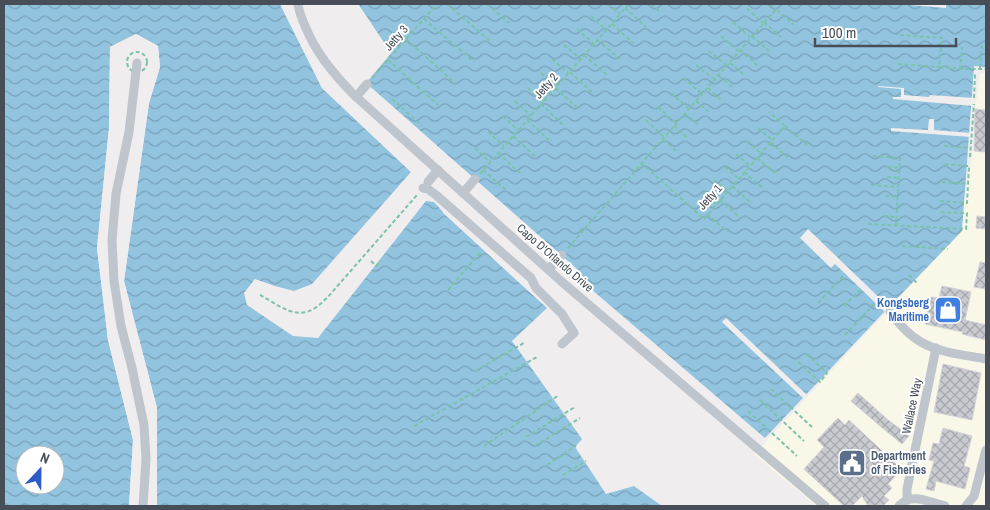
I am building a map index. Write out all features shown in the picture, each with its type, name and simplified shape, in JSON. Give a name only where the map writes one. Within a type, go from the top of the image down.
[{"type":"street","name":"Capo D'Orlando Drive","points":[[298,4],[311,41],[330,69],[356,97],[548,269],[825,506]]},
{"type":"street","points":[[134,70],[128,132],[116,194],[112,240],[114,280],[121,326],[144,425],[146,459],[143,506]]},
{"type":"street","points":[[356,97],[368,84]]},
{"type":"street","points":[[438,170],[426,185],[428,189],[531,278],[536,288],[562,314],[574,333],[562,344]]},
{"type":"street","points":[[463,193],[475,179]]},
{"type":"street","points":[[548,269],[562,255]]},
{"type":"street","points":[[890,312],[903,328],[920,342],[936,348],[986,359]]},
{"type":"street","name":"Wallace Way","points":[[907,499],[907,489],[936,348]]},
{"type":"street","points":[[966,506],[974,496],[986,450]]},
{"type":"street","points":[[899,506],[907,499],[913,498],[944,506]]},
{"type":"path","name":"Jetty 3","points":[[368,84],[437,4]]},
{"type":"path","points":[[447,4],[491,42]]},
{"type":"path","points":[[487,4],[509,23]]},
{"type":"path","points":[[608,4],[620,14]]},
{"type":"path","name":"Jetty 2","points":[[475,179],[629,4]]},
{"type":"path","points":[[651,4],[659,11]]},
{"type":"path","points":[[770,4],[794,25]]},
{"type":"path","points":[[625,8],[646,27]]},
{"type":"path","points":[[746,8],[781,37]]},
{"type":"path","points":[[562,255],[776,9]]},
{"type":"path","points":[[590,16],[606,30]]},
{"type":"path","points":[[424,19],[474,62]]},
{"type":"path","points":[[733,22],[769,51]]},
{"type":"path","points":[[612,24],[633,43]]},
{"type":"path","points":[[577,29],[594,44]]},
{"type":"path","points":[[900,35],[942,38],[939,67]]},
{"type":"path","points":[[722,36],[757,65]]},
{"type":"path","points":[[406,39],[456,84]]},
{"type":"path","points":[[597,40],[620,59]]},
{"type":"path","points":[[564,45],[581,59]]},
{"type":"path","points":[[960,69],[962,46]]},
{"type":"path","points":[[980,68],[982,46]]},
{"type":"path","points":[[709,51],[726,66]]},
{"type":"path","points":[[584,55],[606,75]]},
{"type":"path","points":[[552,59],[592,92]]},
{"type":"path","points":[[388,60],[438,105]]},
{"type":"path","points":[[729,62],[743,74]]},
{"type":"path","points":[[898,64],[960,69],[986,68]]},
{"type":"path","points":[[696,65],[714,80]]},
{"type":"path","points":[[541,73],[578,108]]},
{"type":"path","points":[[974,98],[975,74]]},
{"type":"path","points":[[718,75],[732,87]]},
{"type":"path","points":[[683,78],[702,94]]},
{"type":"path","points":[[708,87],[721,100]]},
{"type":"path","points":[[528,88],[563,124]]},
{"type":"path","points":[[671,93],[689,108]]},
{"type":"path","points":[[392,99],[422,126]]},
{"type":"path","points":[[515,101],[531,116]]},
{"type":"path","points":[[696,101],[710,113]]},
{"type":"path","points":[[970,157],[974,104]]},
{"type":"path","points":[[658,107],[676,123]]},
{"type":"path","points":[[770,112],[807,145]]},
{"type":"path","points":[[685,113],[699,125]]},
{"type":"path","points":[[503,116],[518,130]]},
{"type":"path","points":[[527,120],[549,140]]},
{"type":"path","points":[[646,120],[676,151]]},
{"type":"path","points":[[674,126],[688,138]]},
{"type":"path","name":"Jetty 1","points":[[641,163],[704,219],[785,126]]},
{"type":"path","points":[[758,128],[790,159]]},
{"type":"path","points":[[488,132],[504,146]]},
{"type":"path","points":[[513,136],[536,157]]},
{"type":"path","points":[[746,141],[761,153]]},
{"type":"path","points":[[944,146],[970,148]]},
{"type":"path","points":[[475,148],[490,162]]},
{"type":"path","points":[[498,154],[520,173]]},
{"type":"path","points":[[736,154],[750,166]]},
{"type":"path","points":[[873,156],[900,158],[896,225]]},
{"type":"path","points":[[757,158],[777,175]]},
{"type":"path","points":[[940,201],[967,203],[969,166],[942,164]]},
{"type":"path","points":[[725,167],[739,179]]},
{"type":"path","points":[[887,167],[900,168]]},
{"type":"path","points":[[483,170],[506,190]]},
{"type":"path","points":[[744,172],[764,189]]},
{"type":"path","points":[[886,177],[899,178]]},
{"type":"path","points":[[714,180],[728,191]]},
{"type":"path","points":[[942,182],[968,184]]},
{"type":"path","points":[[260,295],[294,313],[303,314],[314,309],[328,298],[426,185]]},
{"type":"path","points":[[871,185],[898,187]]},
{"type":"path","points":[[732,186],[752,204]]},
{"type":"path","points":[[703,193],[716,204]]},
{"type":"path","points":[[885,196],[898,197]]},
{"type":"path","points":[[720,200],[740,218]]},
{"type":"path","points":[[868,224],[966,229],[967,213],[940,212]]},
{"type":"path","points":[[708,214],[728,232]]},
{"type":"path","points":[[884,216],[896,217]]},
{"type":"path","points":[[902,246],[948,249]]},
{"type":"path","points":[[448,290],[481,252]]},
{"type":"path","points":[[371,261],[376,266],[382,260]]},
{"type":"path","points":[[818,303],[845,274]]},
{"type":"path","points":[[909,275],[917,283]]},
{"type":"path","points":[[844,306],[861,289]]},
{"type":"path","points":[[845,335],[875,303]]},
{"type":"path","points":[[475,371],[524,343]]},
{"type":"path","points":[[798,362],[820,382],[824,377],[827,373],[805,353]]},
{"type":"path","points":[[414,426],[537,357]]},
{"type":"path","points":[[771,389],[813,428]]},
{"type":"path","points":[[484,446],[560,395]]},
{"type":"path","points":[[760,400],[804,441]]},
{"type":"path","points":[[526,437],[575,407]]},
{"type":"path","points":[[748,411],[797,456]]},
{"type":"path","points":[[536,446],[580,418]]},
{"type":"path","points":[[547,465],[576,446]]},
{"type":"path","points":[[563,475],[586,460]]},
{"type":"shaded area","points":[[980,73],[986,73],[986,506],[816,506],[754,454],[956,237],[972,158],[975,109]]},
{"type":"water","points":[[4,4],[280,4],[322,88],[411,172],[312,284],[294,291],[255,279],[244,293],[247,305],[293,336],[318,338],[426,201],[434,202],[443,213],[547,308],[512,341],[582,439],[575,447],[606,494],[634,486],[662,506],[157,506],[157,408],[124,281],[149,103],[160,67],[158,46],[136,34],[110,47],[109,128],[97,248],[108,340],[133,440],[129,506],[4,506]]},
{"type":"water","points":[[358,4],[986,4],[986,67],[974,66],[962,231],[765,438],[577,277],[577,269],[366,83],[391,53]]},
{"type":"pier","points":[[280,4],[283,4],[324,86],[413,171],[411,172],[322,88]]},
{"type":"pier","points":[[356,4],[358,4],[391,53],[366,83],[436,145],[434,146],[363,83],[388,53]]},
{"type":"pier","points":[[898,4],[946,4],[946,8]]},
{"type":"pier","points":[[136,34],[158,46],[160,67],[149,103],[124,281],[157,408],[157,506],[155,506],[154,408],[122,281],[147,103],[157,67],[155,47],[136,36],[112,49],[112,128],[99,248],[110,339],[136,440],[131,506],[129,506],[133,440],[108,340],[97,248],[109,128],[110,47]]},
{"type":"pier","points":[[878,86],[904,88],[904,95],[974,98],[973,106],[893,99],[893,97],[901,97],[901,89]]},
{"type":"pier","points":[[929,119],[934,119],[934,130],[971,133],[971,137],[891,131],[891,128],[928,130]]},
{"type":"pier","points":[[808,229],[890,308],[886,313],[835,264],[831,268],[800,238]]},
{"type":"pier","points":[[726,318],[808,396],[804,399],[722,322]]},
{"type":"building","points":[[975,109],[986,110],[986,152],[974,151]]},
{"type":"building","points":[[977,216],[986,217],[986,229],[976,228]]},
{"type":"building","points":[[980,262],[986,263],[986,289],[974,287]]},
{"type":"building","points":[[942,286],[971,292],[965,320],[986,325],[986,340],[962,334],[963,332],[925,324],[931,297],[939,298]]},
{"type":"building","points":[[943,364],[981,373],[972,420],[934,412]]},
{"type":"building","points":[[858,393],[909,436],[902,444],[851,401]]},
{"type":"building","points":[[838,418],[845,425],[849,420],[897,465],[894,469],[898,473],[888,484],[892,488],[884,496],[889,500],[883,506],[868,506],[862,496],[852,506],[844,506],[804,469],[824,447],[817,440]]},
{"type":"building","points":[[943,428],[972,436],[964,466],[970,468],[965,489],[936,481],[934,491],[926,489],[934,461],[929,460],[933,443],[939,444]]},
{"type":"place","name":"Kongsberg Maritime","points":[[948,310]]},
{"type":"place","name":"Department of Fisheries","points":[[852,463]]}]
